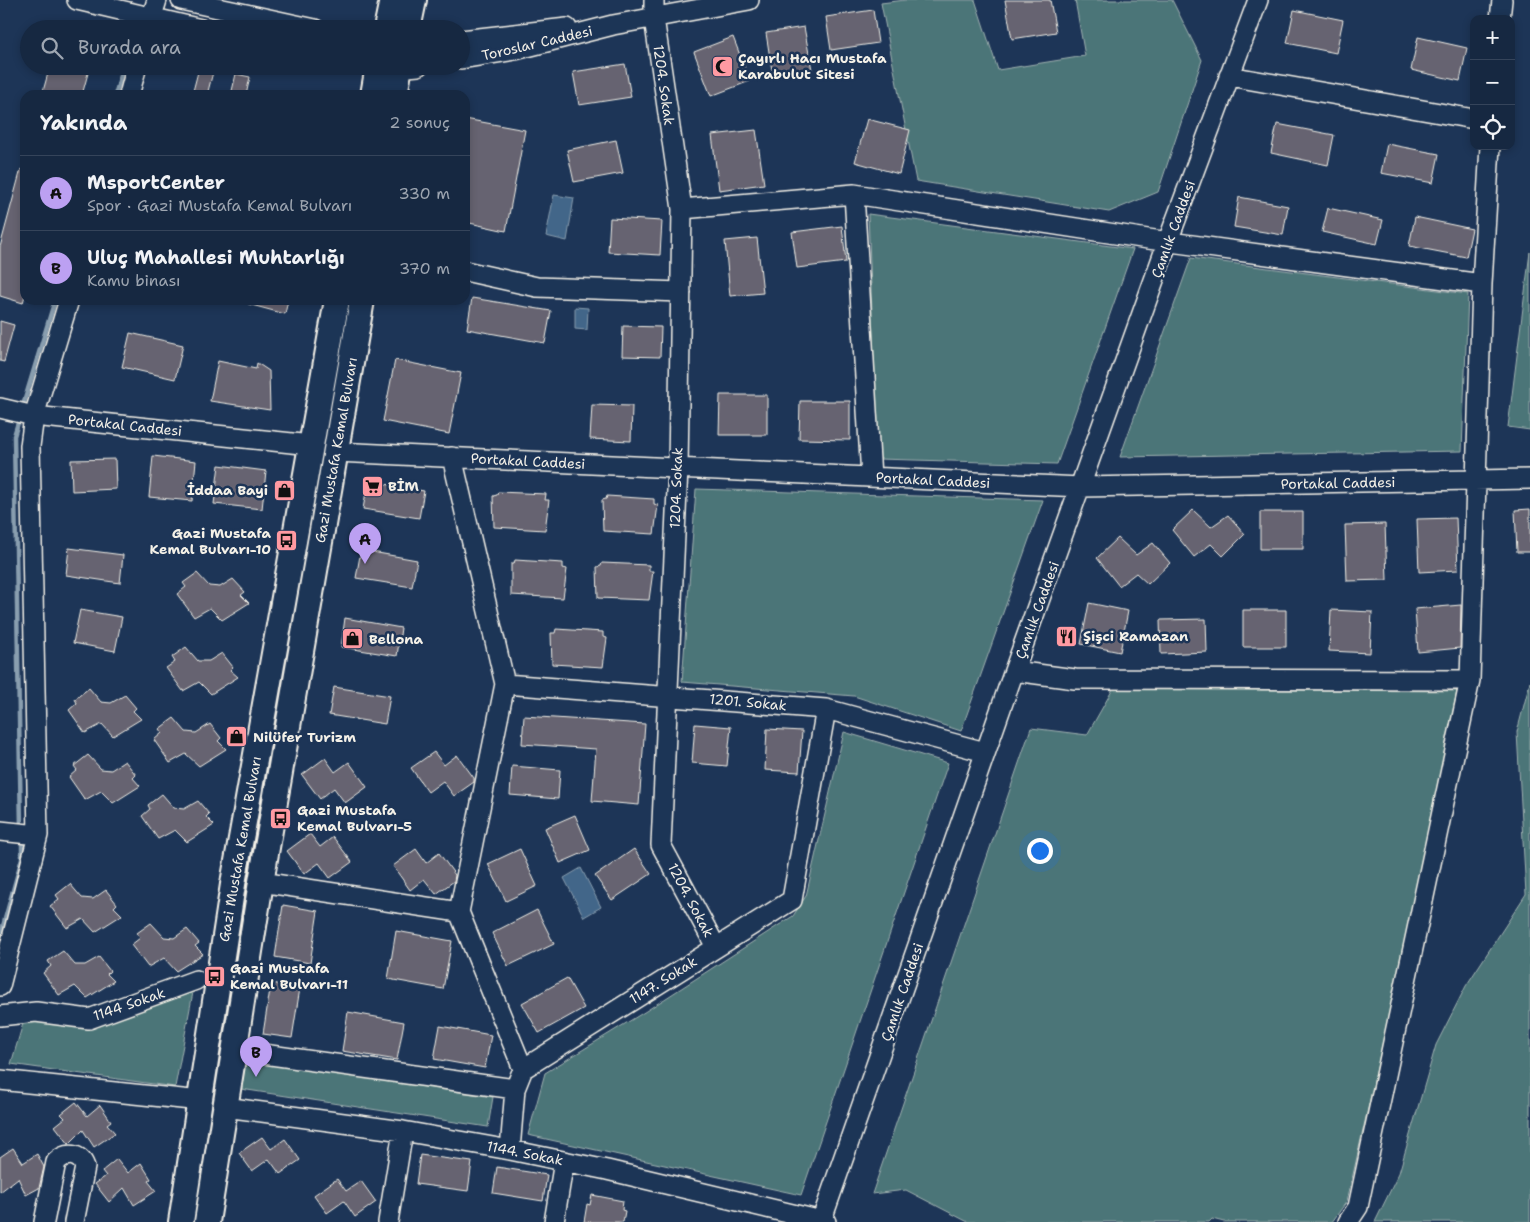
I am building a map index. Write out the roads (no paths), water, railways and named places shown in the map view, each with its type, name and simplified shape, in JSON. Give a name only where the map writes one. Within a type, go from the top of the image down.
[{"type":"main road","points":[[388,20],[392,0]]},
{"type":"main road","points":[[410,20],[414,0]]},
{"type":"main road","points":[[376,90],[385,75]]},
{"type":"main road","points":[[391,75],[394,90]]},
{"type":"main road","name":"Gazi Mustafa Kemal Bulvarı","points":[[181,1222],[234,878],[336,305]]},
{"type":"main road","name":"Gazi Mustafa Kemal Bulvarı","points":[[207,1222],[261,882],[361,305]]},
{"type":"street","points":[[77,0],[167,20]]},
{"type":"street","points":[[180,0],[273,20]]},
{"type":"street","name":"Toroslar Caddesi","points":[[470,58],[515,50],[613,25],[654,9],[750,0]]},
{"type":"street","name":"Çamlık Caddesi","points":[[823,1222],[985,752],[1082,486],[1168,241],[1258,0]]},
{"type":"street","points":[[1500,15],[1502,0]]},
{"type":"street","name":"1204. Sokak","points":[[654,9],[682,209],[678,468],[661,845],[716,947]]},
{"type":"street","name":"Toroslar Caddesi","points":[[470,39],[537,30],[613,25]]},
{"type":"street","points":[[130,90],[135,75]]},
{"type":"street","points":[[1229,76],[1470,118]]},
{"type":"street","points":[[1348,1222],[1358,1206],[1470,680],[1478,482],[1482,284],[1490,150]]},
{"type":"street","points":[[682,209],[854,194],[1168,241],[1482,284]]},
{"type":"street","points":[[854,194],[871,477]]},
{"type":"street","points":[[470,272],[537,287],[681,292]]},
{"type":"street","points":[[0,986],[38,834],[29,478],[34,416],[67,305]]},
{"type":"street","name":"Portakal Caddesi","points":[[4,408],[34,416],[311,445]]},
{"type":"street","name":"Portakal Caddesi","points":[[336,452],[1082,486],[1478,482],[1530,479]]},
{"type":"street","points":[[452,457],[505,684],[460,912],[523,1069],[516,1089],[510,1150]]},
{"type":"street","points":[[1014,671],[1074,679],[1470,680]]},
{"type":"street","name":"1201. Sokak","points":[[505,684],[826,709],[985,752]]},
{"type":"street","name":"1147. Sokak","points":[[523,1069],[792,900],[826,709]]},
{"type":"street","points":[[1,832],[38,834]]},
{"type":"street","points":[[261,882],[460,912]]},
{"type":"street","name":"1144 Sokak","points":[[0,1016],[36,1012],[89,1018],[196,980]]},
{"type":"street","points":[[234,1050],[516,1089]]},
{"type":"street","points":[[0,1080],[201,1101]]},
{"type":"street","name":"1144. Sokak","points":[[225,1107],[403,1131],[510,1150],[823,1222]]},
{"type":"street","points":[[388,1222],[403,1131]]},
{"type":"street","points":[[44,1222],[56,1162],[65,1155],[71,1155],[80,1159],[85,1167],[74,1222]]},
{"type":"street","points":[[554,1222],[564,1161]]},
{"type":"water","points":[[554,195],[574,198],[567,241],[546,236]]},
{"type":"water","points":[[575,307],[588,308],[587,330],[575,329]]},
{"type":"water","points":[[581,868],[601,907],[584,917],[564,878]]},
{"type":"waterway","points":[[117,90],[121,75]]},
{"type":"waterway","points":[[22,409],[53,305]]},
{"type":"waterway","points":[[20,416],[14,436],[21,828]]},
{"type":"waterway","points":[[0,937],[22,858],[22,838]]},
{"type":"place","name":"Çayırlı Hacı Mustafa Karabulut Sitesi","points":[[722,66]]},
{"type":"place","name":"BİM","points":[[372,486]]},
{"type":"place","name":"İddaa Bayi","points":[[284,490]]},
{"type":"place","name":"Gazi Mustafa Kemal Bulvarı-10","points":[[287,541]]},
{"type":"place","name":"MsportCenter","points":[[365,564]]},
{"type":"place","name":"Şişci Ramazan","points":[[1067,636]]},
{"type":"place","name":"Bellona","points":[[353,639]]},
{"type":"place","name":"Nilüfer Turizm","points":[[237,737]]},
{"type":"place","name":"Gazi Mustafa Kemal Bulvarı-5","points":[[281,818]]},
{"type":"place","name":"Gazi Mustafa Kemal Bulvarı-11","points":[[214,976]]},
{"type":"place","name":"Uluç Mahallesi Muhtarlığı","points":[[256,1077]]}]
